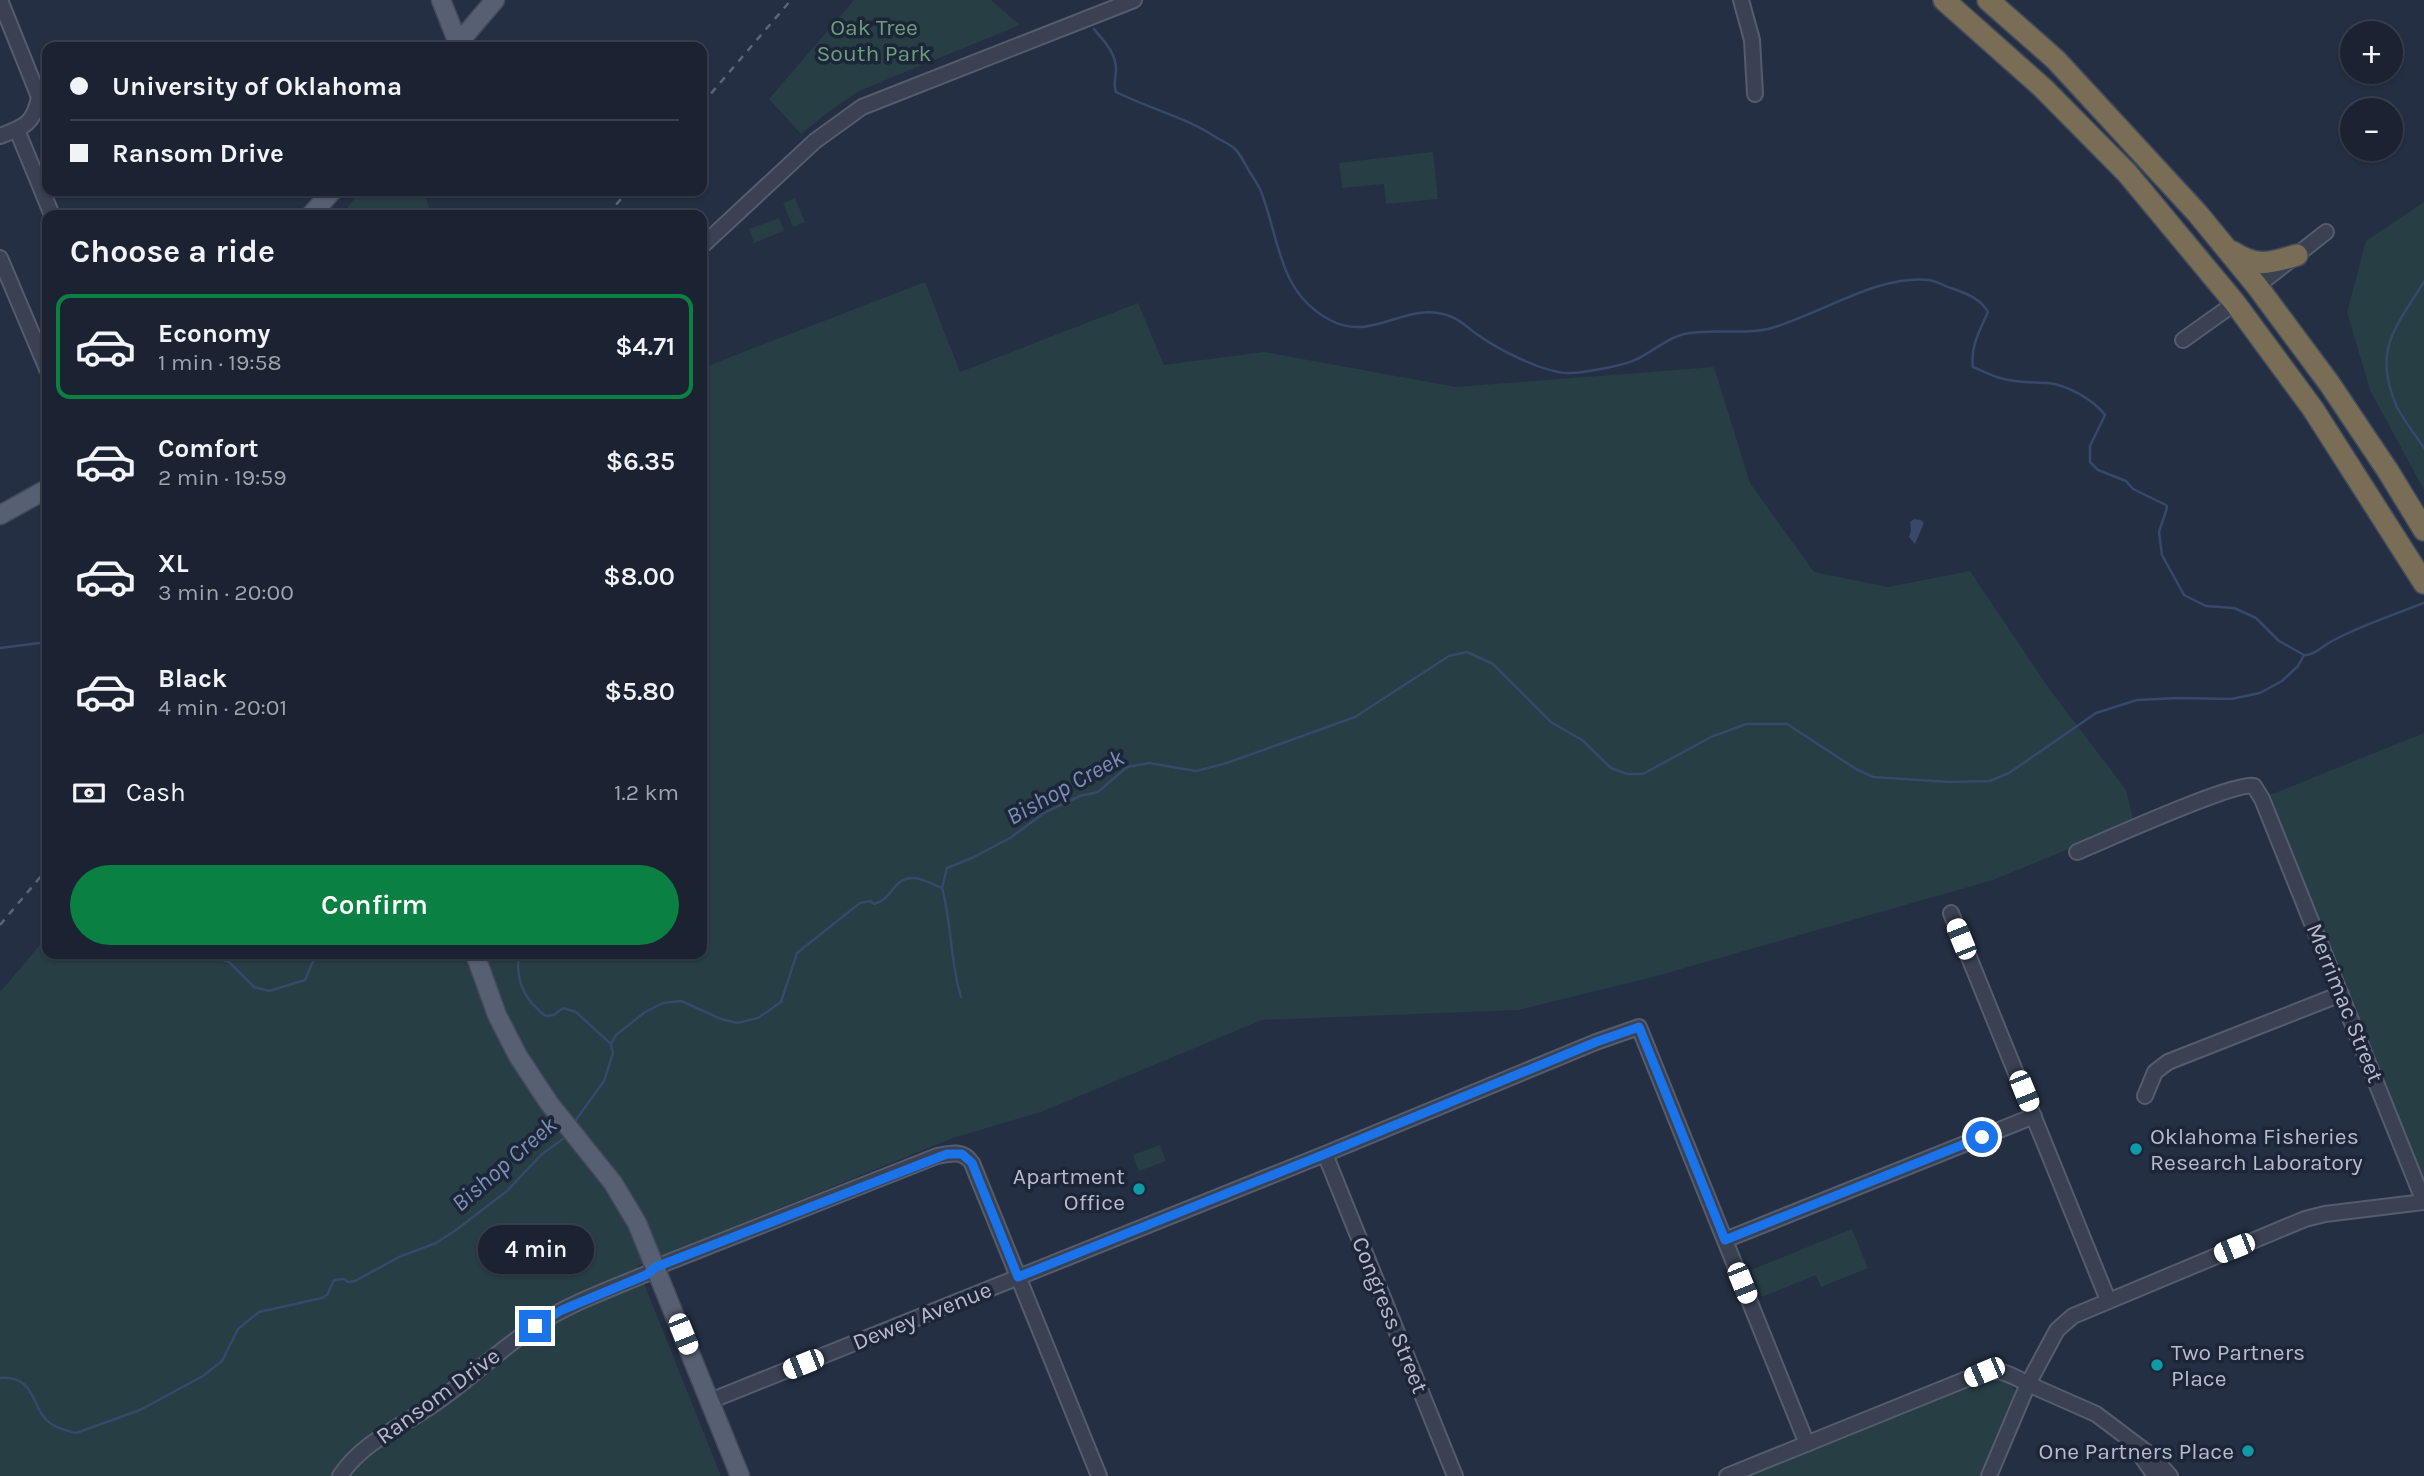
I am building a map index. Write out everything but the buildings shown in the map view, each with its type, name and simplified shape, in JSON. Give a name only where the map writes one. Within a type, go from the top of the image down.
[{"type":"highway","points":[[1944,0],[2043,88],[2127,173],[2235,303],[2313,409],[2424,583]]},
{"type":"highway","points":[[1988,0],[2056,60],[2225,246],[2329,383],[2424,530]]},
{"type":"highway","points":[[2225,246],[2246,260],[2260,264],[2297,255]]},
{"type":"main road","points":[[441,0],[455,42]]},
{"type":"main road","points":[[459,42],[495,0]]},
{"type":"main road","points":[[315,210],[328,196]]},
{"type":"main road","points":[[0,515],[42,492]]},
{"type":"main road","points":[[477,959],[505,1032],[549,1103],[628,1205],[646,1241],[740,1476]]},
{"type":"street","points":[[0,0],[39,97],[36,114],[27,124],[0,136]]},
{"type":"street","points":[[707,241],[815,141],[862,107],[1134,0]]},
{"type":"street","points":[[1741,0],[1752,40],[1755,94]]},
{"type":"street","points":[[18,130],[42,190]]},
{"type":"street","points":[[2257,286],[2326,232]]},
{"type":"street","points":[[0,258],[42,357]]},
{"type":"street","points":[[2183,340],[2235,303]]},
{"type":"street","name":"Merrimac Street","points":[[2077,852],[2217,794],[2246,785],[2254,786],[2424,1202]]},
{"type":"street","points":[[1951,913],[2108,1300]]},
{"type":"street","points":[[2145,1096],[2155,1072],[2168,1062],[2341,994]]},
{"type":"street","name":"Dewey Avenue","points":[[710,1401],[1596,1042],[1639,1027],[1725,1240]]},
{"type":"street","points":[[1807,1444],[1725,1240],[2034,1116]]},
{"type":"street","name":"Ransom Drive","points":[[340,1476],[361,1450],[455,1390],[508,1346],[562,1310],[646,1275],[656,1267],[937,1156],[962,1154],[972,1163],[1018,1277]]},
{"type":"street","name":"Congress Street","points":[[1325,1154],[1455,1476]]},
{"type":"street","points":[[1989,1476],[2028,1384],[2064,1322],[2108,1300],[2305,1219],[2325,1214],[2424,1202]]},
{"type":"street","points":[[1018,1277],[1100,1476]]},
{"type":"street","points":[[1727,1476],[1992,1370],[2007,1373],[2096,1414],[2153,1457],[2170,1476]]},
{"type":"street","points":[[2132,1443],[2155,1476]]},
{"type":"green space","name":"Oak Tree South Park","points":[[854,0],[991,0],[1020,25],[859,91],[801,134],[769,99]]},
{"type":"green space","points":[[1433,152],[1438,199],[1386,204],[1384,184],[1342,188],[1339,163]]},
{"type":"green space","points":[[357,196],[425,196],[430,210],[345,210]]},
{"type":"green space","points":[[795,198],[805,222],[793,227],[783,203]]},
{"type":"green space","points":[[2424,202],[2424,490],[2370,390],[2347,312],[2366,241]]},
{"type":"green space","points":[[779,218],[784,231],[754,243],[749,229]]},
{"type":"green space","points":[[925,282],[960,372],[1138,303],[1164,365],[1264,352],[1456,387],[1714,367],[1750,483],[1814,572],[1888,587],[1970,571],[2048,687],[2126,790],[2134,822],[1993,880],[1653,977],[1518,1010],[1262,1020],[1041,1112],[953,1138],[637,1266],[721,1476],[0,1476],[0,992],[42,943],[42,959],[707,959],[707,366]]},
{"type":"green space","points":[[2424,733],[2424,1185],[2265,797]]},
{"type":"green space","points":[[1160,1145],[1166,1161],[1139,1171],[1133,1155]]},
{"type":"green space","points":[[1852,1229],[1868,1268],[1821,1287],[1816,1275],[1762,1297],[1751,1270]]},
{"type":"green space","points":[[1990,1379],[2006,1382],[2016,1393],[1981,1476],[1748,1476]]},
{"type":"water","points":[[1914,519],[1924,523],[1915,544],[1909,537],[1910,522]]},
{"type":"waterway","points":[[1094,29],[1114,58],[1116,92],[1193,124],[1237,151],[1260,189],[1290,279],[1300,295],[1313,308],[1330,320],[1346,326],[1376,325],[1405,316],[1436,313],[1456,319],[1487,341],[1523,360],[1548,370],[1570,373],[1632,361],[1684,334],[1768,329],[1889,283],[1929,280],[1969,295],[1978,300],[1988,312],[1974,346],[1973,367],[1996,377],[2063,387],[2087,399],[2105,415],[2090,446],[2090,462],[2098,470],[2126,481],[2133,489],[2166,505],[2159,532],[2162,555],[2184,595],[2206,606],[2234,608],[2256,618],[2279,641],[2304,655]]},
{"type":"waterway","points":[[2424,282],[2396,327],[2387,355],[2390,387],[2397,407],[2424,448]]},
{"type":"waterway","name":"Bishop Creek","points":[[573,1124],[604,1081],[613,1053],[611,1044],[616,1035],[645,1012],[663,1003],[681,1001],[721,1019],[737,1023],[758,1018],[781,1002],[797,953],[860,903],[880,902],[897,884],[908,878],[942,888],[947,868],[1010,838],[1044,813],[1080,796],[1098,792],[1127,767],[1149,763],[1196,771],[1227,763],[1355,717],[1449,656],[1467,652],[1493,664],[1551,722],[1582,740],[1611,768],[1627,774],[1643,774],[1711,737],[1746,724],[1787,724],[1856,769],[1873,777],[1949,782],[1990,781],[2009,773],[2096,713],[2137,700],[2231,699],[2260,693],[2282,681],[2298,666],[2304,655],[2315,652],[2355,630],[2424,603]]},
{"type":"waterway","points":[[0,648],[42,643]]},
{"type":"waterway","points":[[942,888],[961,997]]},
{"type":"waterway","points":[[220,959],[229,962],[254,987],[269,991],[305,980],[314,959]]},
{"type":"waterway","points":[[518,959],[520,981],[532,1004],[546,1016],[554,1015],[563,1008],[576,1012],[611,1044]]},
{"type":"waterway","name":"Bishop Creek","points":[[0,1378],[12,1378],[21,1382],[50,1423],[76,1433],[140,1410],[203,1376],[222,1361],[238,1329],[259,1312],[322,1298],[327,1295],[334,1280],[355,1281],[399,1257],[436,1243],[507,1191],[542,1154],[567,1136]]},
{"type":"railway","points":[[707,98],[791,0]]},
{"type":"railway","points":[[611,210],[624,196]]},
{"type":"railway","points":[[0,925],[42,875]]},
{"type":"place","name":"Oklahoma Fisheries Research Laboratory","points":[[2136,1149]]},
{"type":"place","name":"Apartment Office","points":[[1139,1189]]},
{"type":"place","name":"Two Partners Place","points":[[2157,1365]]},
{"type":"place","name":"One Partners Place","points":[[2248,1451]]},
{"type":"route","points":[[535,1326],[562,1310],[646,1275],[656,1267],[947,1154],[962,1154],[972,1163],[1018,1277],[1596,1042],[1639,1027],[1725,1240],[1982,1137]]}]
